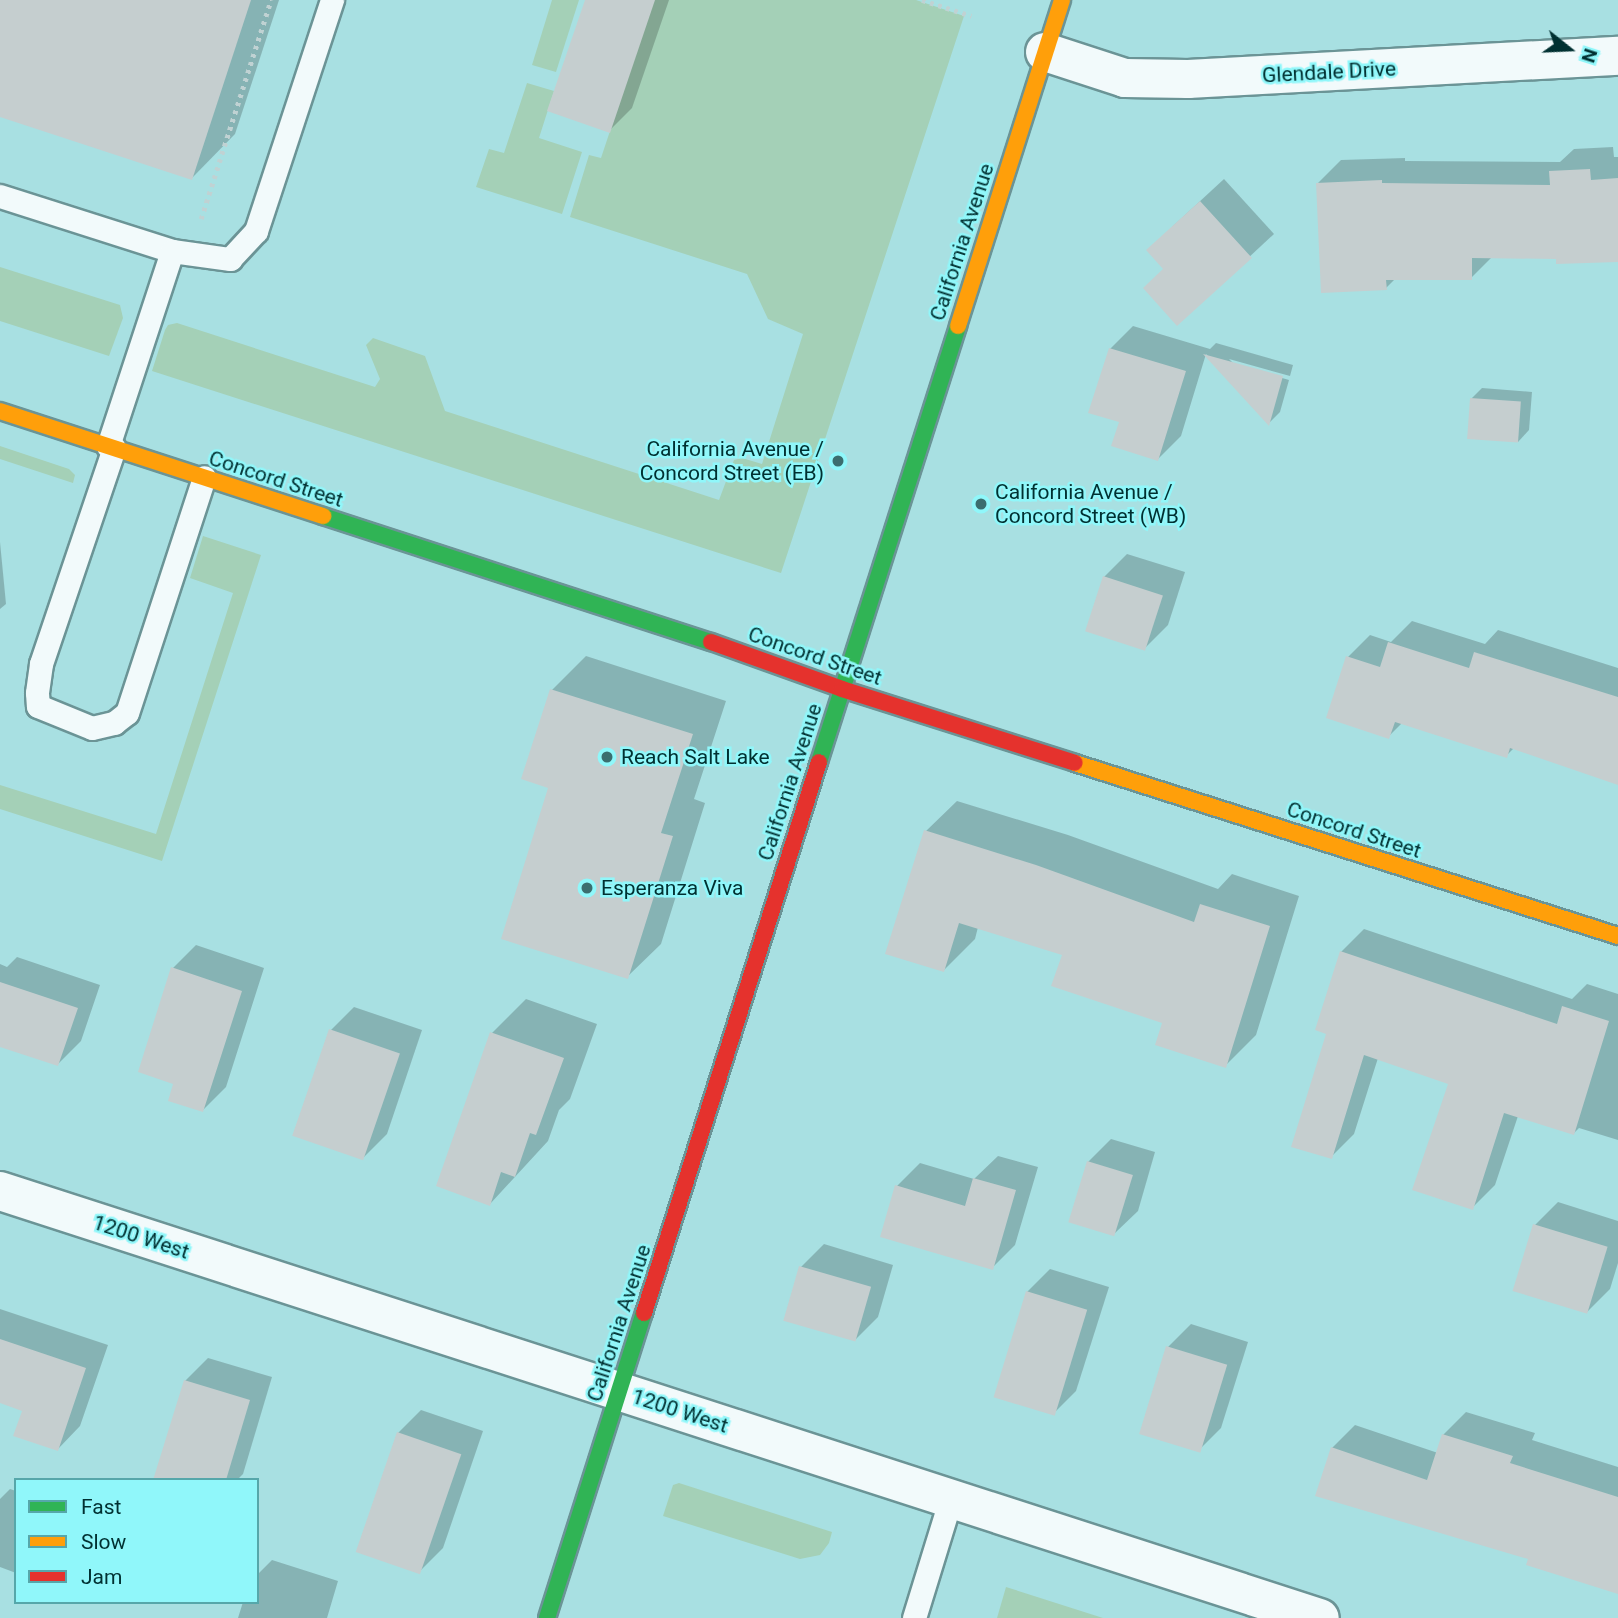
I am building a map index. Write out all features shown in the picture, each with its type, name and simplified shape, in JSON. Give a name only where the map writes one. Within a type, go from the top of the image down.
[{"type":"street","name":"California Avenue","points":[[547,1618],[1062,0]]},
{"type":"street","name":"Glendale Drive","points":[[1045,52],[1125,78],[1188,79],[1618,56]]},
{"type":"street","name":"Concord Street","points":[[0,411],[764,659],[842,689],[1618,936]]},
{"type":"street","name":"1200 West","points":[[0,1191],[1320,1618]]},
{"type":"lane","points":[[0,196],[172,251],[230,258],[256,231],[332,0]]},
{"type":"lane","points":[[172,251],[41,664],[38,706],[92,728],[114,723],[127,713],[204,477]]},
{"type":"lane","points":[[914,1618],[951,1498]]},
{"type":"path","points":[[198,229],[271,0]]},
{"type":"path","points":[[922,0],[972,16]]},
{"type":"green space","points":[[552,0],[579,0],[556,72],[532,65]]},
{"type":"green space","points":[[638,0],[916,0],[964,16],[781,573],[152,371],[165,330],[168,325],[177,323],[375,387],[380,379],[366,345],[373,338],[425,356],[445,411],[719,500],[734,460],[742,458],[762,464],[803,334],[768,319],[747,274],[570,217],[589,155],[601,158],[652,5]]},
{"type":"green space","points":[[527,83],[554,91],[539,138],[582,152],[562,214],[476,187],[489,149],[504,153]]},
{"type":"green space","points":[[0,267],[120,305],[123,318],[109,356],[0,321]]},
{"type":"green space","points":[[0,446],[69,469],[75,475],[73,483],[0,459]]},
{"type":"green space","points":[[203,536],[261,555],[162,861],[0,809],[0,785],[156,834],[233,593],[190,578]]},
{"type":"green space","points":[[679,1483],[832,1532],[829,1543],[820,1555],[800,1559],[663,1516],[673,1485]]},
{"type":"green space","points":[[1006,1587],[1103,1618],[997,1618]]},
{"type":"building","points":[[0,0],[251,0],[192,180],[0,117]]},
{"type":"building","points":[[585,0],[655,0],[610,133],[547,111]]},
{"type":"building","points":[[1590,169],[1591,180],[1618,178],[1618,262],[1556,264],[1556,259],[1472,258],[1472,280],[1386,280],[1387,290],[1321,293],[1316,183],[1382,180],[1382,183],[1550,185],[1549,171]]},
{"type":"building","points":[[1200,201],[1252,258],[1177,326],[1143,288],[1163,269],[1146,250]]},
{"type":"building","points":[[1109,348],[1186,371],[1158,461],[1111,446],[1119,422],[1088,413]]},
{"type":"building","points":[[1203,354],[1283,376],[1269,426]]},
{"type":"building","points":[[1470,398],[1521,402],[1518,442],[1467,439]]},
{"type":"building","points":[[1103,576],[1163,595],[1145,651],[1085,631]]},
{"type":"building","points":[[1388,642],[1469,668],[1474,652],[1618,697],[1618,785],[1510,748],[1507,758],[1395,722],[1389,739],[1326,718],[1346,656],[1380,667]]},
{"type":"building","points":[[550,689],[693,734],[661,833],[673,836],[628,979],[501,939],[548,788],[521,779]]},
{"type":"building","points":[[924,830],[1036,865],[1194,922],[1200,904],[1270,926],[1226,1068],[1155,1045],[1162,1023],[1051,986],[1062,955],[959,923],[944,972],[885,954]]},
{"type":"building","points":[[1340,951],[1557,1024],[1562,1006],[1609,1021],[1574,1135],[1504,1113],[1473,1210],[1412,1190],[1448,1084],[1364,1055],[1332,1159],[1291,1147],[1326,1034],[1315,1030]]},
{"type":"building","points":[[171,967],[242,991],[203,1112],[168,1101],[173,1084],[138,1072]]},
{"type":"building","points":[[0,982],[78,1008],[58,1066],[0,1047]]},
{"type":"building","points":[[329,1029],[400,1053],[363,1160],[292,1136]]},
{"type":"building","points":[[490,1032],[564,1058],[536,1135],[530,1133],[515,1177],[501,1172],[490,1206],[436,1186]]},
{"type":"building","points":[[1087,1161],[1133,1175],[1114,1236],[1068,1222]]},
{"type":"building","points":[[973,1178],[1016,1190],[993,1270],[880,1237],[895,1185],[965,1206]]},
{"type":"building","points":[[1533,1224],[1608,1247],[1587,1314],[1513,1291]]},
{"type":"building","points":[[799,1266],[871,1287],[855,1341],[783,1321]]},
{"type":"building","points":[[1026,1291],[1087,1310],[1055,1416],[994,1397]]},
{"type":"building","points":[[0,1339],[86,1368],[58,1451],[13,1436],[22,1411],[0,1403]]},
{"type":"building","points":[[1166,1346],[1227,1365],[1200,1453],[1139,1434]]},
{"type":"building","points":[[184,1380],[250,1400],[227,1478],[154,1478]]},
{"type":"building","points":[[397,1432],[461,1454],[420,1574],[356,1552]]},
{"type":"building","points":[[1442,1434],[1513,1456],[1510,1463],[1618,1497],[1618,1594],[1526,1565],[1528,1559],[1315,1496],[1331,1447],[1427,1480]]},
{"type":"traffic: fast","points":[[819,762],[958,326]]},
{"type":"traffic: fast","points":[[323,516],[711,642]]},
{"type":"traffic: fast","points":[[547,1618],[644,1313]]},
{"type":"traffic: slow","points":[[958,326],[1062,0]]},
{"type":"traffic: slow","points":[[0,411],[323,516]]},
{"type":"traffic: slow","points":[[1075,763],[1618,936]]},
{"type":"traffic: jam","points":[[711,642],[842,689],[1075,763]]},
{"type":"traffic: jam","points":[[644,1313],[819,762]]},
{"type":"place","name":"California Avenue / Concord Street (EB)","points":[[838,461]]},
{"type":"place","name":"California Avenue / Concord Street (WB)","points":[[981,504]]},
{"type":"place","name":"Reach Salt Lake","points":[[607,757]]},
{"type":"place","name":"Esperanza Viva","points":[[587,888]]}]
